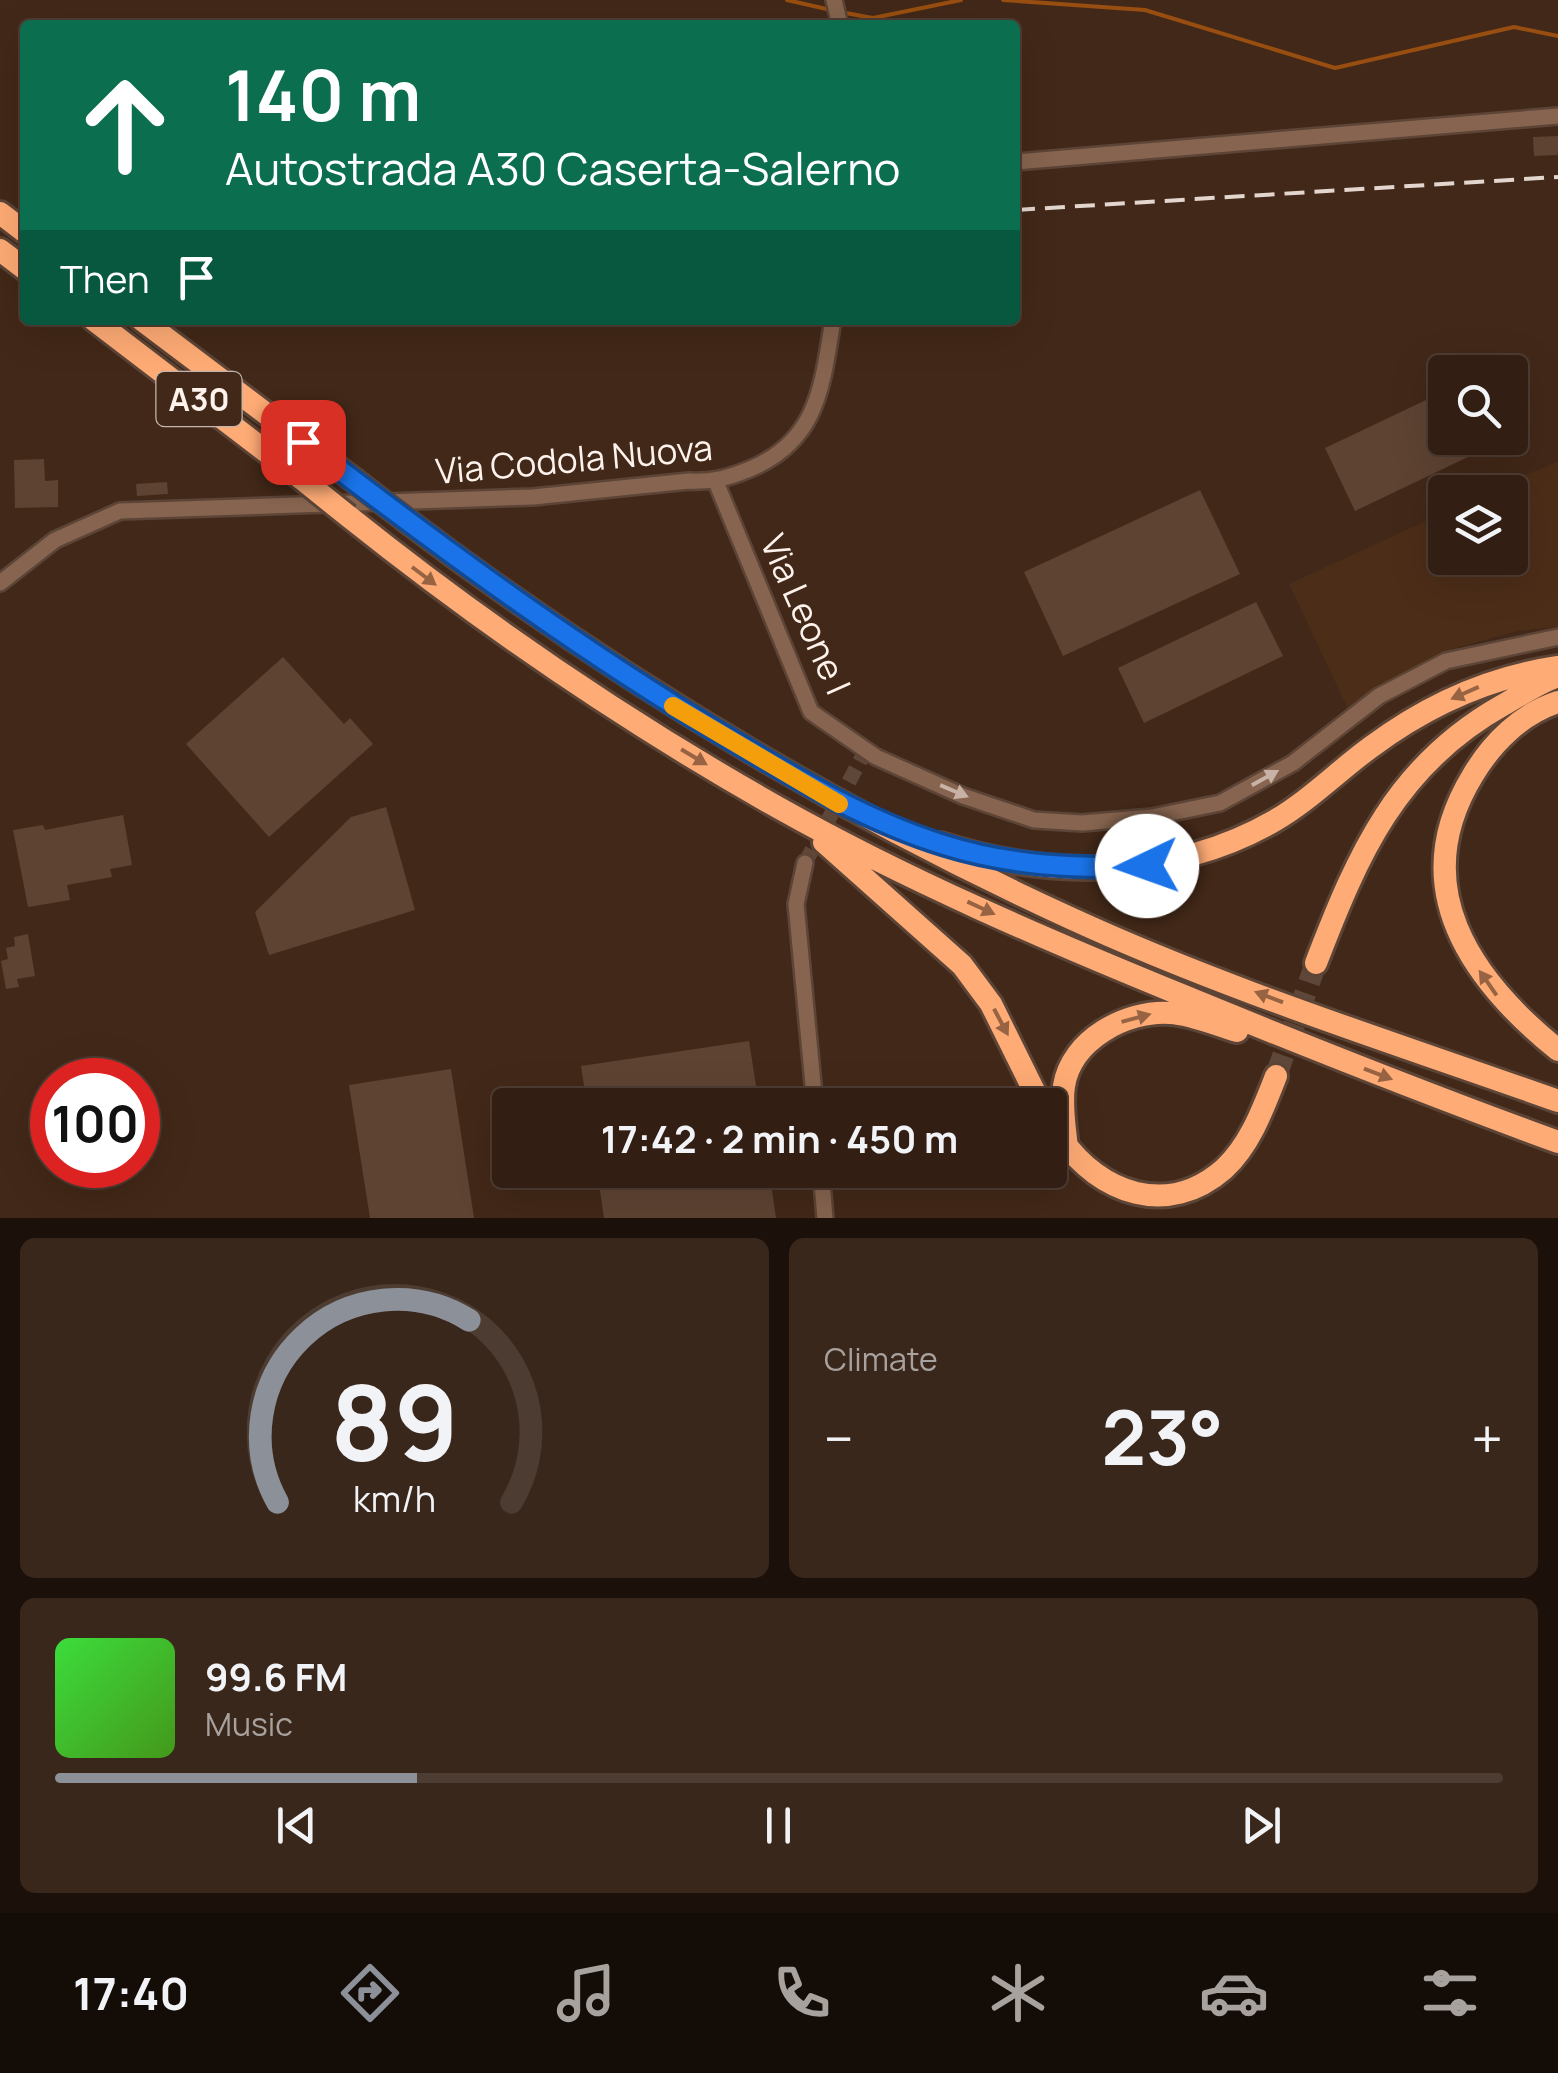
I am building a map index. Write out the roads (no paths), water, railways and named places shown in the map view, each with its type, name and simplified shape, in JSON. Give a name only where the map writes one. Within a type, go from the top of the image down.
[{"type":"highway","points":[[0,213],[20,228]]},
{"type":"highway","points":[[0,250],[20,265]]},
{"type":"highway","name":"A30","points":[[101,325],[427,579],[640,725],[782,810],[1068,948],[1341,1060],[1558,1142]]},
{"type":"highway","name":"A30","points":[[149,325],[406,520],[650,692],[850,811],[1070,919],[1260,994],[1558,1101]]},
{"type":"highway","points":[[850,811],[946,846],[1022,863],[1082,870],[1147,866],[1272,822],[1423,712],[1489,682],[1558,667]]},
{"type":"highway","points":[[1316,963],[1364,848],[1395,800],[1433,754],[1466,727],[1558,676]]},
{"type":"highway","points":[[1510,701],[1558,690]]},
{"type":"highway","points":[[1558,702],[1506,732],[1483,758],[1456,810],[1444,870],[1459,939],[1500,1000],[1558,1050]]},
{"type":"highway","points":[[782,810],[857,868],[962,965],[991,1004],[1033,1088]]},
{"type":"highway","points":[[1064,1088],[1070,1070],[1090,1041],[1133,1016],[1172,1012],[1341,1060]]},
{"type":"highway","points":[[1067,1148],[1094,1177],[1127,1195],[1172,1196],[1196,1189],[1224,1169],[1246,1142],[1276,1076]]},
{"type":"street","points":[[1020,162],[1558,116]]},
{"type":"street","name":"Via Codola Nuova","points":[[0,583],[56,540],[120,511],[433,502],[689,480],[716,482],[768,462],[801,434],[823,379],[832,325]]},
{"type":"street","name":"Via Leone I","points":[[716,482],[810,712],[866,750],[964,796],[1034,820],[1082,824],[1152,818],[1220,803],[1292,762],[1379,696],[1446,661],[1558,638]]},
{"type":"street","points":[[806,863],[796,904],[813,1088]]},
{"type":"street","points":[[822,1188],[825,1218]]},
{"type":"waterway","points":[[787,0],[831,10]]},
{"type":"waterway","points":[[840,12],[873,18],[961,0]]},
{"type":"waterway","points":[[1003,0],[1145,10],[1335,68],[1514,27],[1558,36]]},
{"type":"tunnel","points":[[805,863],[866,750]]},
{"type":"tunnel","points":[[1276,1076],[1316,963]]},
{"type":"railway","points":[[1020,210],[1558,177]]}]
